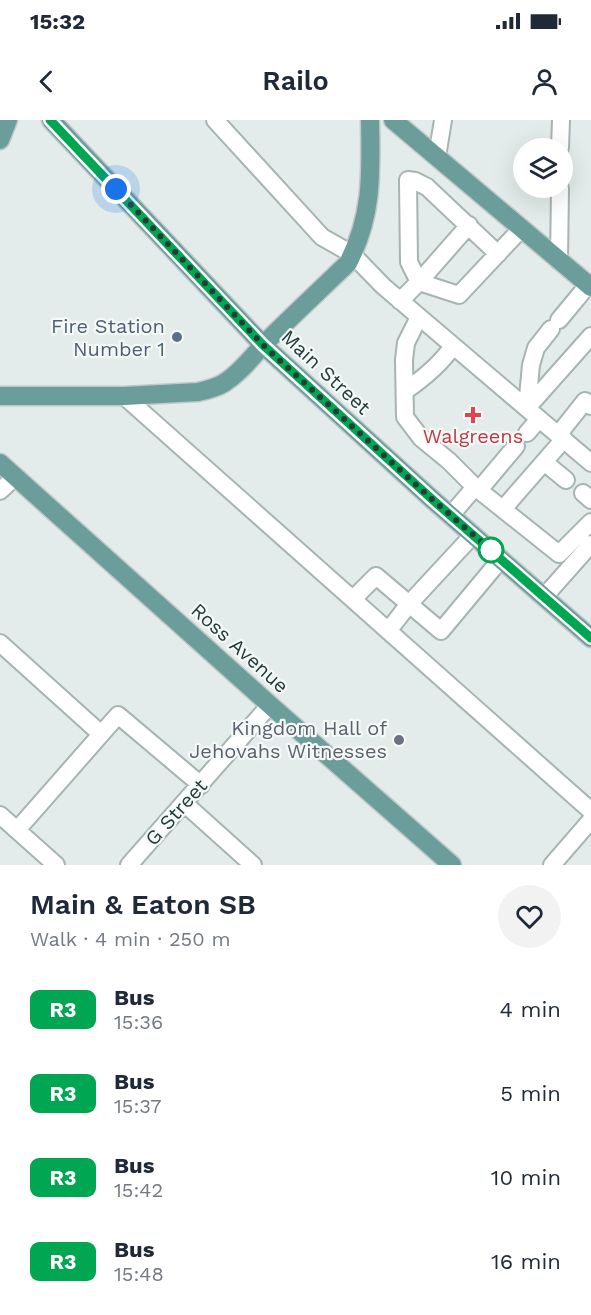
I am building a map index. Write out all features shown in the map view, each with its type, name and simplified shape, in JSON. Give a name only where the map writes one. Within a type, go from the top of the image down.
[{"type":"main road","points":[[0,140],[8,120]]},
{"type":"main road","name":"Main Street","points":[[51,120],[263,345],[591,638]]},
{"type":"main road","points":[[0,396],[124,396],[198,392],[222,385],[233,377],[348,263],[368,209],[370,120]]},
{"type":"main road","points":[[393,120],[590,286]]},
{"type":"main road","name":"Ross Avenue","points":[[0,463],[452,865]]},
{"type":"street","points":[[215,120],[322,237],[352,254],[382,286],[533,414],[589,457]]},
{"type":"street","points":[[437,158],[443,120]]},
{"type":"street","points":[[560,138],[561,120]]},
{"type":"street","points":[[498,254],[427,187],[415,180],[408,180],[410,262],[419,282],[459,295],[498,254],[521,228]]},
{"type":"street","points":[[560,198],[560,261]]},
{"type":"street","points":[[400,301],[469,225]]},
{"type":"street","points":[[533,414],[531,365],[536,348],[590,286]]},
{"type":"street","points":[[419,317],[406,343],[405,417],[421,438],[449,461],[477,489],[572,566]]},
{"type":"street","points":[[527,433],[533,414],[591,336]]},
{"type":"street","points":[[405,392],[428,375],[453,346]]},
{"type":"street","points":[[124,396],[591,811]]},
{"type":"street","points":[[503,509],[544,462],[585,401],[591,406]]},
{"type":"street","points":[[451,515],[516,446]]},
{"type":"street","points":[[544,462],[566,480]]},
{"type":"street","points":[[0,491],[15,477]]},
{"type":"street","points":[[560,554],[591,522]]},
{"type":"street","points":[[388,631],[409,604],[473,535]]},
{"type":"street","points":[[544,597],[591,544]]},
{"type":"street","points":[[353,599],[376,576],[441,631],[501,559]]},
{"type":"street","points":[[0,643],[101,734]]},
{"type":"street","name":"G Street","points":[[129,865],[270,705]]},
{"type":"street","points":[[17,830],[118,715],[201,785]]},
{"type":"street","points":[[184,803],[253,865]]},
{"type":"street","points":[[0,815],[56,865]]},
{"type":"street","points":[[552,865],[591,820]]},
{"type":"bus line","name":"R3","points":[[50,120],[263,345],[434,501],[591,638]]},
{"type":"place","name":"Fire Station Number 1","points":[[177,337]]},
{"type":"place","name":"Walgreens","points":[[473,415]]},
{"type":"place","name":"Kingdom Hall of Jehovahs Witnesses","points":[[399,740]]},
{"type":"route","points":[[116,189],[263,345],[491,550]]}]
